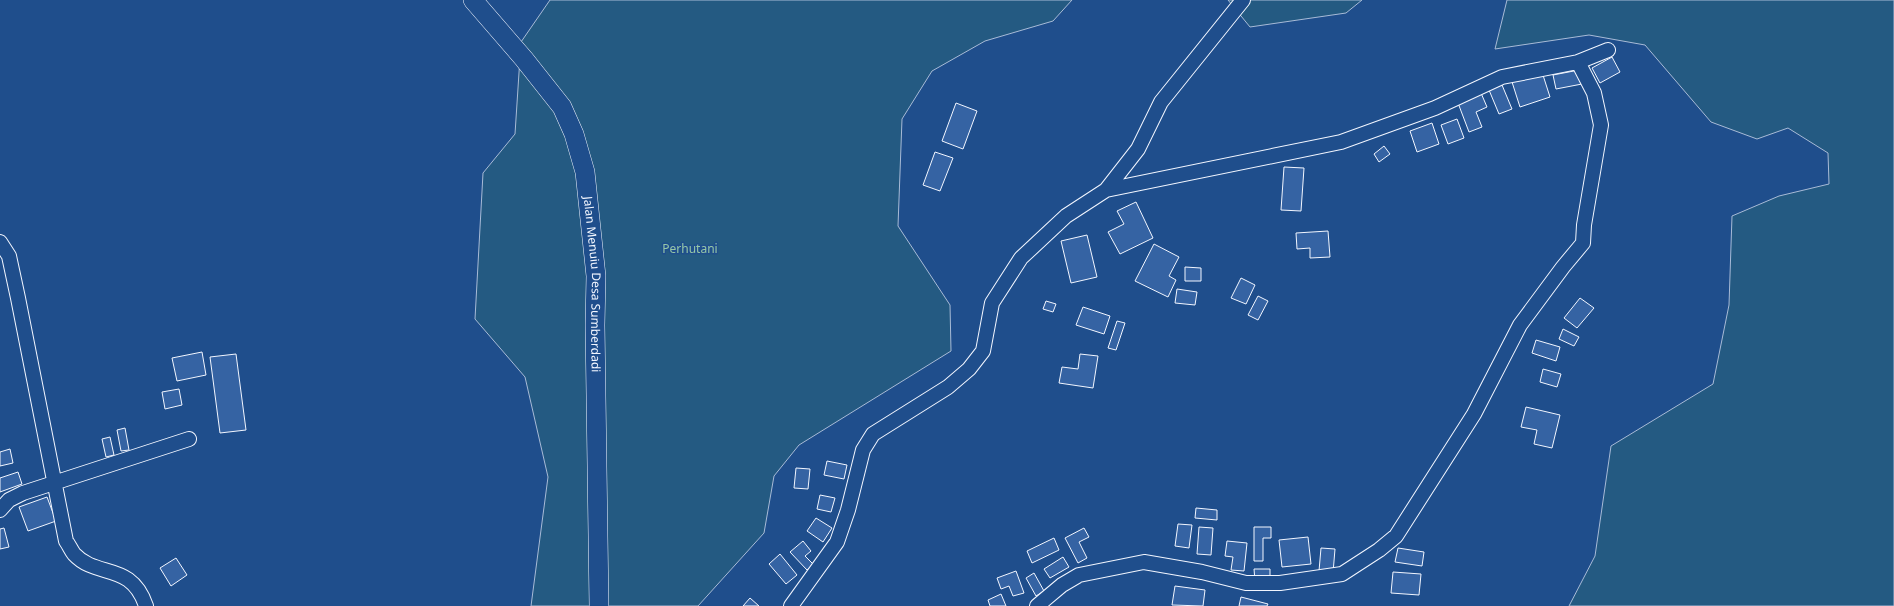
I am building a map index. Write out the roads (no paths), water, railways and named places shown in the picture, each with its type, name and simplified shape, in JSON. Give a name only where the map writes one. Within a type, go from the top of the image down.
[{"type":"street","name":"Jalan Menuiu Desa Sumberdadi","points":[[473,0],[524,59],[562,107],[574,134],[585,172],[596,276],[595,325],[597,372],[599,606]]},
{"type":"street","points":[[791,606],[837,542],[848,510],[863,450],[873,434],[948,387],[969,369],[983,351],[992,303],[1021,258],[1066,216],[1106,190],[1138,149],[1161,102],[1243,0]]},
{"type":"street","points":[[1106,190],[1341,142],[1435,108],[1502,77],[1578,62],[1608,50]]},
{"type":"street","points":[[1037,606],[1062,586],[1079,575],[1144,562],[1202,572],[1246,583],[1280,583],[1342,574],[1379,550],[1396,536],[1474,414],[1520,325],[1563,267],[1583,243],[1584,225],[1601,125],[1594,93],[1578,62]]},
{"type":"street","points":[[0,242],[8,256],[18,298],[66,541],[75,554],[88,563],[116,573],[132,582],[142,595],[146,606]]},
{"type":"street","points":[[0,510],[9,500],[23,493],[55,484],[189,439]]},
{"type":"park label","name":"Perhutani","points":[[690,249]]}]
